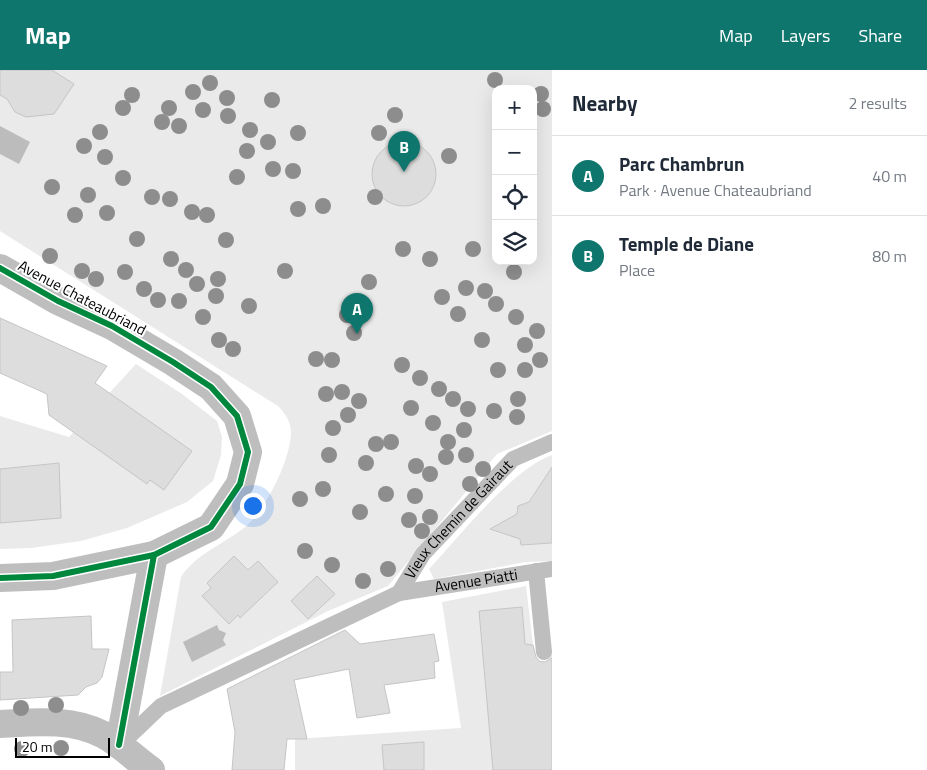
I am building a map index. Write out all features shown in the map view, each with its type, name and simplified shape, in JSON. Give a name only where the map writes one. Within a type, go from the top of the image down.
[{"type":"street","name":"Avenue Chateaubriand","points":[[0,268],[173,362],[211,387],[237,416],[248,452],[240,484],[211,527],[154,555],[53,576],[0,578]]},
{"type":"street","points":[[119,745],[154,555]]},
{"type":"street","points":[[0,724],[47,722],[79,726],[103,734],[151,770]]},
{"type":"lane","name":"Vieux Chemin de Gairaut","points":[[399,593],[423,554],[513,459],[552,442]]},
{"type":"lane","name":"Avenue Piatti","points":[[119,745],[161,706],[399,593],[544,570]]},
{"type":"lane","points":[[544,570],[544,652]]},
{"type":"shaded area","points":[[0,70],[552,70],[552,431],[497,454],[388,586],[328,611],[160,696],[181,577],[194,562],[236,534],[252,520],[268,497],[281,471],[290,444],[291,429],[289,421],[278,406],[0,231]]},
{"type":"shaded area","points":[[0,126],[30,142],[19,164],[0,154]]},
{"type":"shaded area","points":[[136,364],[182,394],[217,421],[222,437],[221,455],[213,481],[187,502],[127,528],[81,541],[31,548],[0,549],[0,416],[69,437]]},
{"type":"shaded area","points":[[552,455],[552,492],[534,494],[529,502],[519,506],[519,517],[510,518],[502,524],[519,535],[521,545],[552,543],[552,561],[526,562],[434,579],[429,569],[487,505],[520,474]]},
{"type":"shaded area","points":[[526,586],[535,661],[549,672],[547,654],[552,654],[552,770],[295,770],[295,739],[461,728],[442,602]]},
{"type":"shaded area","points":[[217,625],[219,630],[226,633],[223,640],[226,645],[192,662],[183,642]]},
{"type":"building","points":[[0,70],[52,70],[74,84],[54,114],[26,117],[15,112],[7,99],[0,95]]},
{"type":"building","points":[[404,142],[422,148],[430,156],[436,174],[430,192],[422,200],[404,206],[386,200],[378,192],[372,174],[378,156],[386,148]]},
{"type":"building","points":[[0,318],[107,366],[95,383],[192,451],[164,490],[150,480],[147,484],[49,415],[47,394],[0,373]]},
{"type":"building","points":[[59,463],[61,518],[0,523],[0,469]]},
{"type":"building","points":[[552,467],[552,543],[521,545],[520,539],[490,529],[517,514],[518,506],[529,502]]},
{"type":"building","points":[[234,556],[248,570],[258,561],[278,582],[240,618],[238,615],[229,624],[202,596],[211,588],[207,583]]},
{"type":"building","points":[[317,576],[335,594],[308,619],[291,601]]},
{"type":"building","points":[[522,607],[525,644],[533,645],[539,661],[545,662],[552,658],[552,770],[493,770],[479,611]]},
{"type":"building","points":[[91,616],[92,649],[109,649],[102,677],[97,683],[86,687],[78,695],[0,700],[0,672],[13,672],[12,620]]},
{"type":"building","points":[[345,630],[360,644],[434,634],[439,661],[434,662],[435,678],[384,685],[390,713],[357,718],[349,669],[294,680],[307,739],[287,739],[284,770],[232,770],[235,732],[227,689]]},
{"type":"building","points":[[424,742],[424,770],[384,770],[382,745]]},
{"type":"cycle path","points":[[0,268],[58,301],[112,326],[211,387],[237,416],[248,452],[240,484],[211,527],[154,555],[53,576],[0,578]]},
{"type":"cycle path","points":[[119,745],[154,555]]},
{"type":"place","name":"Temple de Diane","points":[[404,172]]},
{"type":"place","name":"Parc Chambrun","points":[[357,334]]}]
